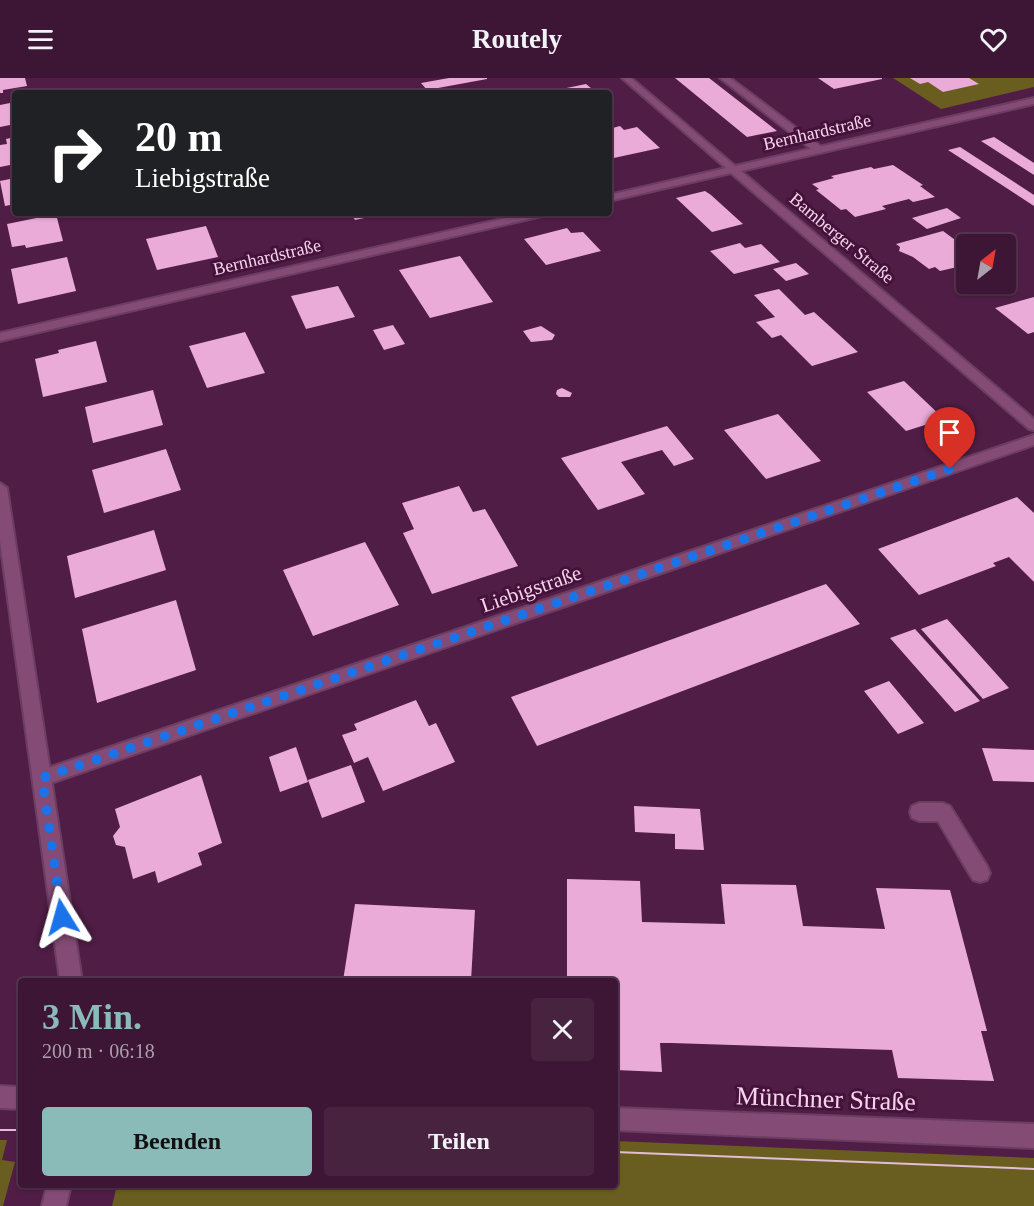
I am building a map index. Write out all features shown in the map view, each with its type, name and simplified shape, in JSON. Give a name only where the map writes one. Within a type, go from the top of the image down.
[{"type":"street","name":"Bamberger Straße","points":[[626,78],[1034,426]]},
{"type":"street","points":[[724,78],[819,150]]},
{"type":"street","name":"Bernhardstraße","points":[[612,197],[1034,101]]},
{"type":"street","name":"Bernhardstraße","points":[[0,337],[529,216]]},
{"type":"street","name":"Liebigstraße","points":[[42,778],[1034,440]]},
{"type":"street","points":[[0,488],[71,978]]},
{"type":"street","points":[[919,812],[943,812],[980,873]]},
{"type":"street","points":[[0,1097],[18,1098]]},
{"type":"street","name":"Münchner Straße","points":[[618,1119],[1034,1136]]},
{"type":"street","points":[[54,1206],[58,1188]]},
{"type":"shaded area","points":[[893,78],[1034,78],[1034,87],[941,109]]},
{"type":"shaded area","points":[[0,1140],[7,1140],[2,1160],[15,1162],[3,1206],[0,1206]]},
{"type":"shaded area","points":[[618,1141],[1034,1158],[1034,1206],[112,1206],[116,1188],[618,1188]]},
{"type":"building","points":[[0,78],[25,78],[27,86],[3,90],[3,93],[0,93]]},
{"type":"building","points":[[449,78],[487,79],[427,90],[421,83]]},
{"type":"building","points":[[675,78],[709,78],[777,131],[747,137]]},
{"type":"building","points":[[818,78],[882,78],[882,79],[834,89]]},
{"type":"building","points":[[910,78],[969,78],[979,84],[943,92],[928,82],[920,84]]},
{"type":"building","points":[[586,84],[593,90],[557,90]]},
{"type":"building","points":[[12,103],[12,125],[0,127],[0,105]]},
{"type":"building","points":[[620,126],[624,130],[637,127],[660,148],[612,158],[612,128]]},
{"type":"building","points":[[994,137],[1034,163],[1034,175],[981,141]]},
{"type":"building","points":[[12,138],[12,165],[0,167],[0,145],[7,144],[6,139]]},
{"type":"building","points":[[960,147],[1034,195],[1034,206],[948,150]]},
{"type":"building","points":[[893,165],[923,185],[920,186],[935,197],[913,202],[909,199],[882,206],[886,209],[855,217],[846,209],[841,210],[812,184],[834,178],[831,176],[871,167],[874,169]]},
{"type":"building","points":[[12,179],[12,205],[5,206],[0,181]]},
{"type":"building","points":[[705,191],[743,224],[712,232],[676,198]]},
{"type":"building","points":[[947,208],[961,218],[927,229],[912,218]]},
{"type":"building","points":[[57,216],[63,241],[26,248],[25,245],[12,247],[7,224]]},
{"type":"building","points":[[352,216],[374,216],[355,220]]},
{"type":"building","points":[[206,226],[218,257],[157,270],[146,239]]},
{"type":"building","points":[[567,228],[571,233],[583,232],[601,251],[546,265],[524,239]]},
{"type":"building","points":[[943,231],[956,241],[956,267],[940,271],[935,267],[929,269],[913,257],[899,251],[900,247],[896,244]]},
{"type":"building","points":[[740,243],[745,248],[761,244],[780,262],[734,274],[710,251]]},
{"type":"building","points":[[460,256],[493,302],[430,318],[399,270]]},
{"type":"building","points":[[67,257],[76,291],[18,304],[11,269]]},
{"type":"building","points":[[796,263],[809,274],[786,281],[773,269]]},
{"type":"building","points":[[338,286],[355,317],[306,329],[291,296]]},
{"type":"building","points":[[779,289],[805,315],[814,312],[858,352],[812,366],[781,335],[772,338],[756,322],[775,317],[754,295]]},
{"type":"building","points":[[1034,297],[1034,332],[1028,334],[995,308]]},
{"type":"building","points":[[393,325],[405,344],[384,350],[373,330]]},
{"type":"building","points":[[541,326],[555,335],[552,340],[531,342],[523,331]]},
{"type":"building","points":[[245,332],[265,373],[207,388],[189,346]]},
{"type":"building","points":[[96,341],[107,382],[43,397],[35,359],[59,353],[58,350]]},
{"type":"building","points":[[904,381],[944,419],[906,431],[867,392]]},
{"type":"building","points":[[562,388],[572,393],[570,397],[559,397],[556,394],[557,390]]},
{"type":"building","points":[[153,390],[163,425],[93,443],[85,407]]},
{"type":"building","points":[[778,414],[821,461],[766,479],[724,430]]},
{"type":"building","points":[[667,426],[694,459],[674,466],[662,450],[621,462],[645,494],[598,510],[561,458]]},
{"type":"building","points":[[166,449],[181,490],[104,513],[92,470]]},
{"type":"building","points":[[459,486],[473,512],[485,509],[518,566],[432,594],[403,533],[414,529],[402,503]]},
{"type":"building","points":[[1017,497],[1034,513],[1034,582],[1009,557],[993,563],[996,566],[919,595],[878,549]]},
{"type":"building","points":[[154,530],[166,570],[75,598],[67,556]]},
{"type":"building","points":[[365,542],[399,605],[313,636],[283,570]]},
{"type":"building","points":[[826,584],[860,624],[537,746],[511,697]]},
{"type":"building","points":[[176,600],[196,670],[97,703],[82,629]]},
{"type":"building","points":[[947,619],[1009,688],[983,699],[921,629]]},
{"type":"building","points":[[915,629],[980,701],[955,712],[890,638]]},
{"type":"building","points":[[889,681],[924,723],[898,734],[864,691]]},
{"type":"building","points":[[416,700],[429,726],[436,723],[455,762],[383,791],[368,757],[354,763],[342,735],[357,730],[354,724]]},
{"type":"building","points":[[296,747],[308,782],[280,792],[269,757]]},
{"type":"building","points":[[982,748],[1034,750],[1034,782],[993,781]]},
{"type":"building","points":[[351,765],[365,802],[322,818],[308,780]]},
{"type":"building","points":[[201,775],[222,843],[198,853],[202,865],[158,883],[155,871],[133,879],[125,847],[116,845],[113,836],[120,827],[115,809]]},
{"type":"building","points":[[634,806],[700,809],[704,850],[675,849],[675,834],[635,832]]},
{"type":"building","points":[[567,879],[640,881],[642,922],[725,924],[721,884],[796,885],[803,926],[885,929],[876,888],[950,890],[987,1031],[981,1031],[994,1081],[898,1078],[892,1050],[671,1043],[660,1043],[662,1072],[618,1070],[618,978],[567,978]]},
{"type":"building","points":[[355,904],[475,910],[471,978],[343,978]]},
{"type":"tram line","points":[[0,1130],[18,1130]]},
{"type":"tram line","points":[[618,1152],[1034,1169]]},
{"type":"route","points":[[62,917],[42,778],[950,469]]}]
